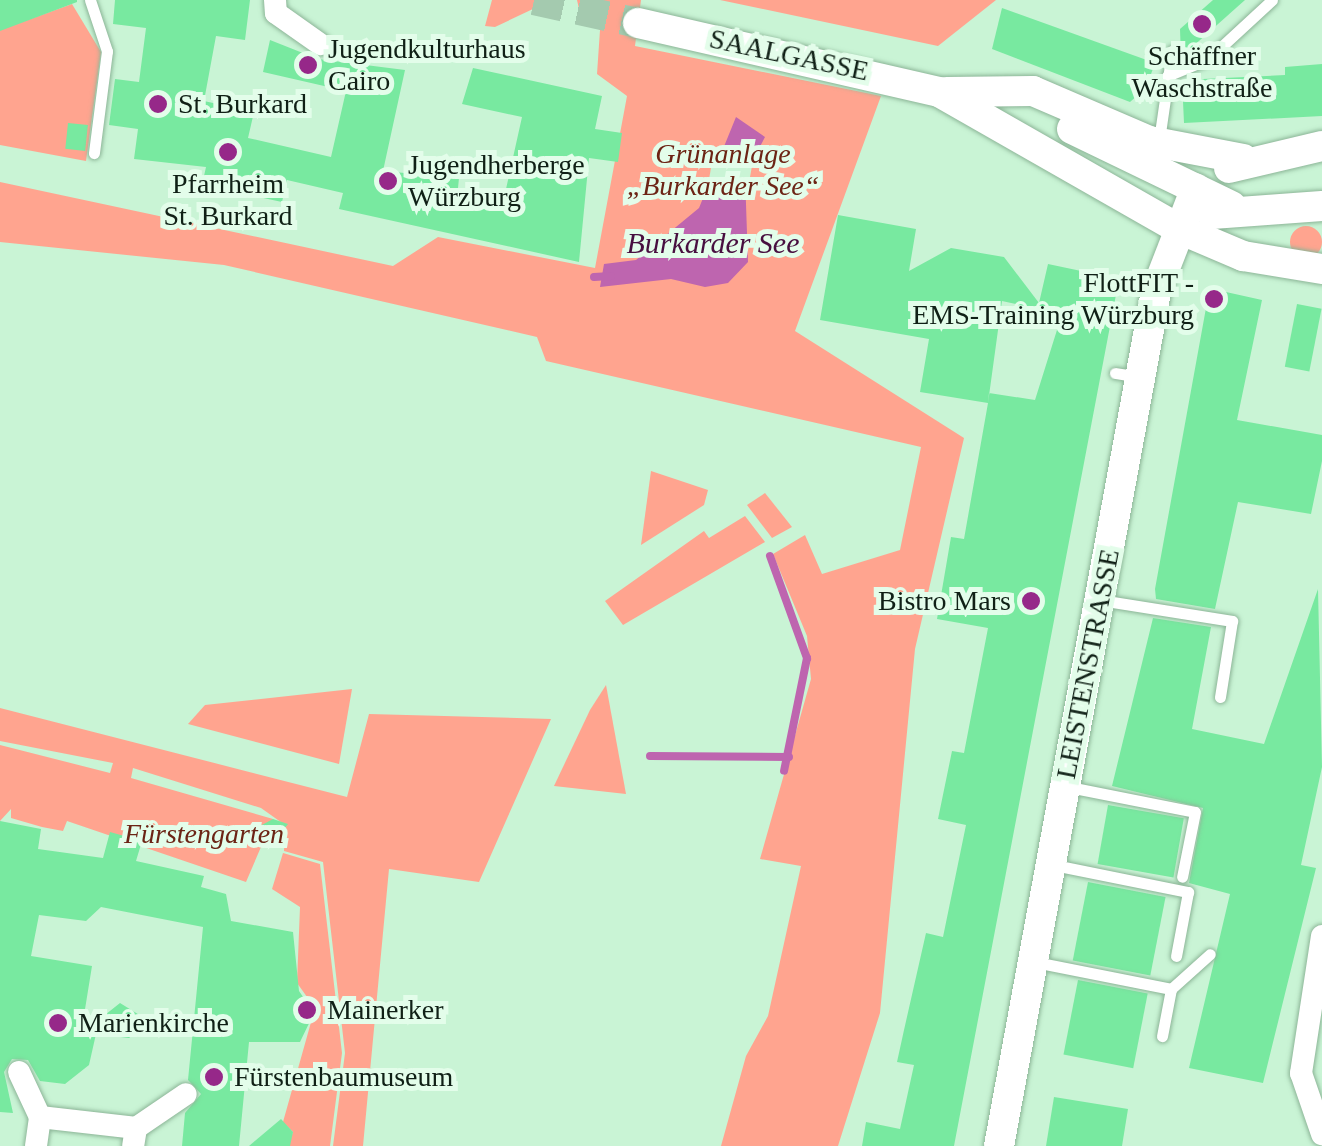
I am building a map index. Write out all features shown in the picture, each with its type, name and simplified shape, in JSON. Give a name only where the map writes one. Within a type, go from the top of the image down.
[{"type":"main road","name":"SAALGASSE","points":[[638,23],[939,92],[977,97]]},
{"type":"main road","points":[[977,97],[1032,90],[1158,144],[1243,159],[1322,146]]},
{"type":"main road","points":[[977,97],[1232,206]]},
{"type":"main road","points":[[977,97],[1177,228],[1244,256],[1322,269]]},
{"type":"main road","points":[[1196,188],[1243,159]]},
{"type":"main road","name":"LEISTENSTRASSE","points":[[999,1146],[1100,600],[1128,376],[1177,228],[1196,188]]},
{"type":"main road","points":[[1177,228],[1232,206],[1322,206]]},
{"type":"street","points":[[275,0],[276,13],[320,44]]},
{"type":"street","points":[[1322,936],[1301,1073],[1322,1134]]},
{"type":"street","points":[[19,1072],[40,1117],[36,1146]]},
{"type":"street","points":[[40,1117],[135,1137],[186,1094]]},
{"type":"lane","points":[[90,0],[108,51],[94,153]]},
{"type":"lane","points":[[1166,76],[1208,59],[1272,0]]},
{"type":"lane","points":[[1158,144],[1172,50]]},
{"type":"lane","points":[[1100,600],[1232,621],[1220,697]]},
{"type":"lane","points":[[1064,786],[1195,812],[1182,876]]},
{"type":"lane","points":[[1050,864],[1188,892],[1176,956]]},
{"type":"lane","points":[[1162,1036],[1171,989],[1210,954]]},
{"type":"lane","points":[[1031,961],[1171,989]]},
{"type":"green space","points":[[492,0],[552,0],[495,27],[485,26]]},
{"type":"green space","name":"Grünanlage „Burkarder See“","points":[[577,0],[641,0],[635,46],[881,96],[795,331],[964,438],[915,649],[880,1013],[838,1146],[721,1146],[746,1056],[768,1016],[801,866],[760,859],[811,679],[807,636],[773,554],[805,535],[822,574],[900,550],[921,447],[546,361],[537,337],[224,265],[0,242],[0,182],[393,266],[438,237],[595,268],[627,96],[597,74],[600,30],[581,18]]},
{"type":"green space","points":[[720,0],[996,0],[938,46]]},
{"type":"green space","points":[[72,4],[101,52],[86,161],[0,145],[0,30]]},
{"type":"green space","points":[[1306,226],[1317,231],[1322,242],[1317,253],[1306,258],[1295,253],[1290,242],[1295,231]]},
{"type":"green space","points":[[651,471],[708,490],[704,505],[641,545]]},
{"type":"green space","points":[[765,493],[792,527],[772,538],[747,505]]},
{"type":"green space","points":[[745,516],[765,542],[623,625],[605,601],[704,531],[709,538]]},
{"type":"green space","points":[[606,685],[626,794],[554,786],[590,710]]},
{"type":"green space","points":[[352,689],[339,764],[188,724],[205,705]]},
{"type":"green space","name":"Fürstengarten","points":[[0,708],[347,797],[369,714],[551,719],[479,882],[389,869],[363,1146],[333,1146],[345,1053],[323,862],[284,851],[285,825],[261,808],[133,768],[131,778],[273,819],[246,882],[67,821],[63,831],[42,827],[11,818],[11,809],[0,821],[0,745],[110,773],[113,763],[0,741]]},
{"type":"green space","points":[[283,853],[320,864],[342,1053],[330,1146],[288,1146],[293,1132],[283,1122],[315,1008],[297,983],[300,907],[272,889]]},
{"type":"water","name":"Burkarder See","points":[[736,117],[765,137],[745,175],[748,262],[728,283],[705,287],[671,279],[600,287],[604,264],[636,260],[699,208]]},
{"type":"pier","points":[[714,151],[753,158],[748,187],[709,180]]},
{"type":"building","points":[[0,0],[77,0],[77,2],[0,31]]},
{"type":"building","points":[[115,0],[250,0],[245,40],[216,36],[204,101],[254,112],[248,138],[331,157],[346,91],[263,72],[270,40],[318,59],[405,70],[383,171],[459,178],[458,188],[504,198],[522,117],[462,104],[473,68],[602,96],[595,129],[622,133],[618,162],[589,158],[579,262],[339,209],[343,193],[287,180],[282,202],[202,185],[206,167],[134,159],[138,129],[109,125],[115,79],[139,82],[146,28],[113,24]]},
{"type":"building","name":"Schäffner Waschstraße","points":[[1213,0],[1245,0],[1181,57],[1180,29]]},
{"type":"building","points":[[1002,8],[1155,63],[1146,88],[1130,102],[992,49]]},
{"type":"building","points":[[1322,64],[1322,116],[1184,123],[1182,80],[1285,75],[1285,67]]},
{"type":"building","points":[[68,123],[88,125],[85,151],[65,149]]},
{"type":"building","points":[[838,215],[916,229],[909,271],[951,248],[1004,257],[1039,303],[1048,264],[1119,279],[954,1146],[862,1146],[866,1122],[900,1129],[914,1065],[897,1062],[926,933],[943,937],[966,825],[938,819],[952,751],[964,753],[988,628],[937,619],[951,537],[964,539],[988,403],[920,392],[929,339],[820,320]],"holes":[[[1002,301],[1062,314],[1035,400],[989,393]]]},
{"type":"building","points":[[1226,292],[1262,300],[1237,420],[1322,435],[1322,461],[1311,514],[1238,502],[1215,609],[1156,599],[1155,589],[1206,308]]},
{"type":"building","points":[[1297,304],[1322,309],[1309,372],[1285,367]]},
{"type":"building","points":[[1318,589],[1322,767],[1301,865],[1316,868],[1263,1083],[1189,1068],[1230,894],[1189,883],[1203,808],[1112,786],[1153,618],[1211,627],[1192,729],[1264,744]]},
{"type":"building","points":[[1108,805],[1184,818],[1173,877],[1098,864]]},
{"type":"building","points":[[273,819],[288,824],[274,842],[260,826]]},
{"type":"building","points":[[0,821],[41,829],[38,849],[103,858],[110,832],[142,841],[136,861],[204,876],[201,887],[226,894],[231,921],[293,932],[299,991],[314,1013],[300,1042],[249,1042],[239,1146],[182,1146],[185,1113],[201,1094],[188,1080],[203,927],[101,907],[86,921],[39,915],[31,956],[92,966],[81,1034],[120,1003],[141,1016],[140,1029],[129,1038],[96,1034],[89,1065],[65,1084],[40,1081],[28,1060],[12,1059],[4,1072],[13,1113],[0,1112]]},
{"type":"building","points":[[1088,882],[1166,897],[1150,976],[1073,961]]},
{"type":"building","points":[[1078,980],[1148,994],[1133,1068],[1063,1055]]},
{"type":"building","points":[[1054,1097],[1128,1109],[1122,1146],[1046,1146]]},
{"type":"building","points":[[281,1119],[293,1132],[290,1146],[249,1146]]},
{"type":"waterway","points":[[594,277],[611,276]]},
{"type":"waterway","points":[[770,556],[807,658],[784,771]]},
{"type":"waterway","points":[[650,756],[789,757]]},
{"type":"tunnel","points":[[534,0],[638,23]]},
{"type":"place","name":"Schäffner Waschstraße","points":[[1202,24]]},
{"type":"place","name":"Jugendkulturhaus Cairo","points":[[308,65]]},
{"type":"place","name":"St. Burkard","points":[[158,104]]},
{"type":"place","name":"Pfarrheim St. Burkard","points":[[228,152]]},
{"type":"place","name":"Jugendherberge Würzburg","points":[[388,181]]},
{"type":"place","name":"FlottFIT - EMS-Training Würzburg","points":[[1214,299]]},
{"type":"place","name":"Bistro Mars","points":[[1031,601]]},
{"type":"place","name":"Mainerker","points":[[307,1010]]},
{"type":"place","name":"Marienkirche","points":[[58,1023]]},
{"type":"place","name":"Fürstenbaumuseum","points":[[214,1077]]}]
